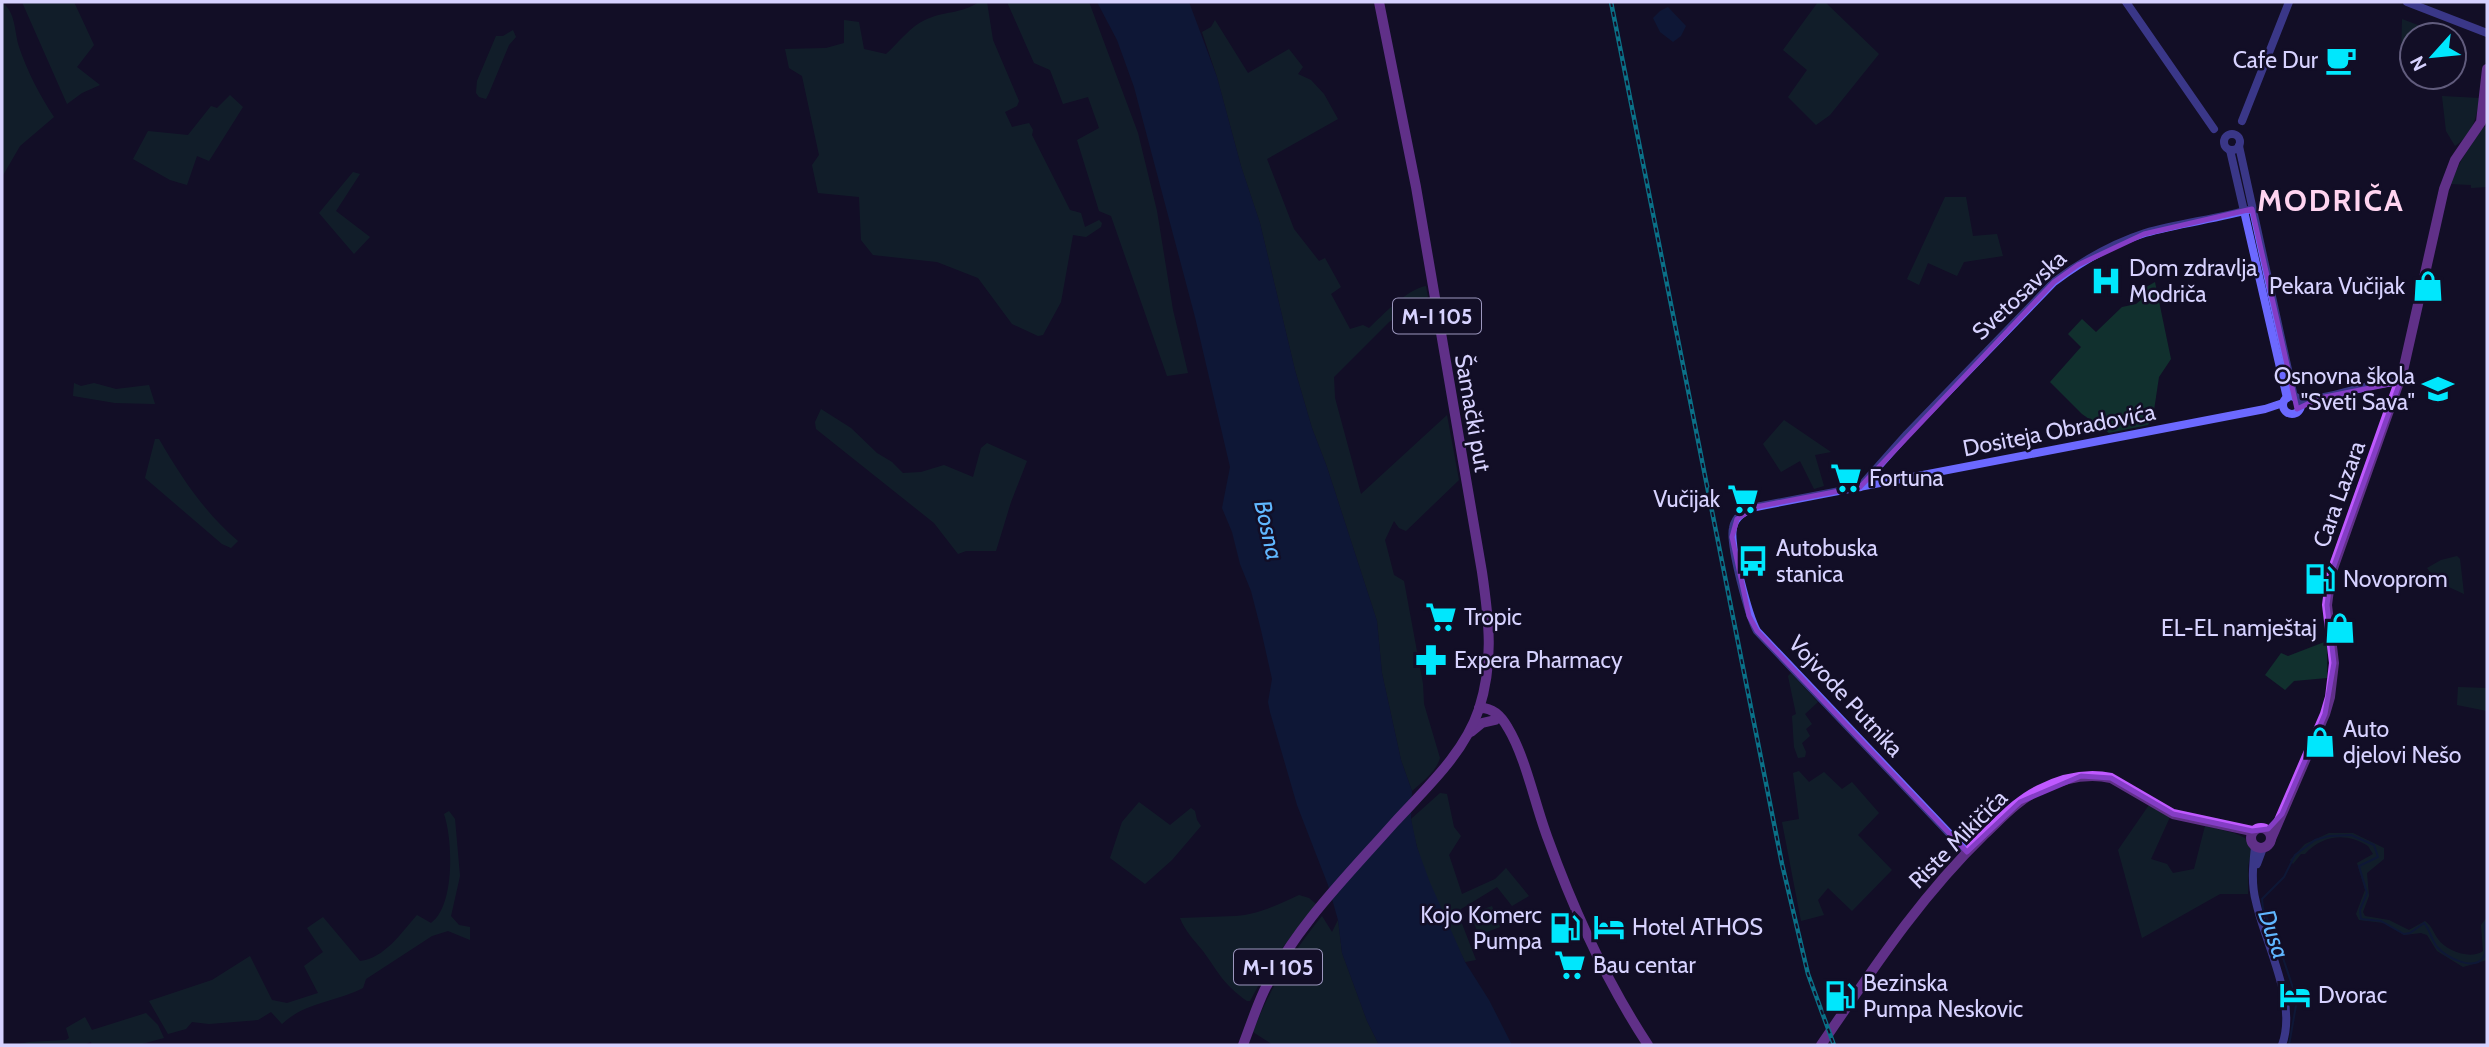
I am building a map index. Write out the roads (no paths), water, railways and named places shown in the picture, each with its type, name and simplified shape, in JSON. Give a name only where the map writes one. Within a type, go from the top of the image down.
[{"type":"main road","name":"Šamački put","points":[[1379,2],[1416,187],[1489,621],[1490,663],[1479,708]]},
{"type":"main road","name":"Cara Lazara","points":[[2255,842],[2268,845],[2325,714],[2334,663],[2327,605],[2331,575],[2400,382],[2442,194],[2455,160],[2481,122],[2487,69]]},
{"type":"main road","points":[[1479,708],[1484,715],[1507,726]]},
{"type":"main road","points":[[1479,708],[1493,711],[1507,726],[1573,902],[1609,981],[1648,1045]]},
{"type":"main road","name":"M-I 105","points":[[1243,1045],[1265,989],[1288,951],[1328,898],[1448,764],[1466,737],[1479,708]]},
{"type":"main road","points":[[1466,737],[1482,723],[1495,720]]},
{"type":"main road","name":"Riste Mikičića","points":[[1821,1045],[1910,916],[1937,883],[2020,802],[2038,791],[2081,776],[2111,778],[2173,814],[2221,824],[2255,842]]},
{"type":"main road","name":"Cara Lazara","points":[[2265,829],[2274,825],[2282,814]]},
{"type":"main road","points":[[2255,842],[2258,828],[2265,829],[2271,839]]},
{"type":"street","points":[[2126,2],[2214,130],[2227,147],[2235,150],[2242,121],[2289,2]]},
{"type":"street","points":[[2407,2],[2487,33]]},
{"type":"street","points":[[2242,121],[2224,138],[2248,210]]},
{"type":"street","points":[[2214,130],[2236,134],[2239,142],[2248,210],[2291,402]]},
{"type":"street","name":"Svetosavska","points":[[1860,487],[1907,434],[2054,282],[2115,245],[2144,234],[2248,210]]},
{"type":"street","name":"Dositeja Obradovića","points":[[1734,547],[1733,525],[1746,511],[1764,505],[2400,382]]},
{"type":"street","name":"Vojvode Putnika","points":[[1734,547],[1749,615],[1758,631],[1967,852]]},
{"type":"street","points":[[2255,842],[2253,880],[2256,903],[2285,1006],[2287,1026],[2282,1045]]},
{"type":"water","name":"Bosna","points":[[1097,2],[1189,2],[1217,77],[1241,166],[1260,223],[1295,370],[1312,428],[1377,621],[1382,673],[1401,760],[1412,791],[1411,819],[1417,847],[1465,962],[1489,1000],[1512,1045],[1379,1045],[1367,1021],[1342,953],[1338,920],[1328,885],[1297,805],[1270,712],[1268,702],[1272,679],[1261,630],[1251,591],[1222,508],[1230,467],[1195,317],[1134,87],[1117,40]]},
{"type":"water","points":[[1668,7],[1686,26],[1681,36],[1673,42],[1660,32],[1653,18]]},
{"type":"waterway","name":"Dusa","points":[[2289,1045],[2297,1000],[2263,909],[2262,899],[2284,877],[2295,855],[2315,840],[2351,835],[2374,845],[2378,857],[2359,866],[2367,893],[2360,910],[2361,919],[2381,921],[2404,934],[2424,923],[2441,951],[2453,959],[2468,963],[2480,961],[2484,956],[2487,922]]},
{"type":"railway","points":[[1611,2],[1782,864],[1808,974],[1834,1045]]},
{"type":"place","name":"Cafe Dur","points":[[2341,60]]},
{"type":"place","name":"Dom zdravlja Modriča","points":[[2106,281]]},
{"type":"place","name":"Pekara Vučijak","points":[[2428,286]]},
{"type":"place","name":"Osnovna škola \"Sveti Sava\"","points":[[2438,389]]},
{"type":"place","name":"Fortuna","points":[[1846,478]]},
{"type":"place","name":"Vučijak","points":[[1743,499]]},
{"type":"place","name":"Autobuska stanica","points":[[1753,561]]},
{"type":"place","name":"Novoprom","points":[[2320,579]]},
{"type":"place","name":"Tropic","points":[[1441,617]]},
{"type":"place","name":"EL-EL namještaj","points":[[2340,628]]},
{"type":"place","name":"Expera Pharmacy","points":[[1431,660]]},
{"type":"place","name":"Auto djelovi Nešo","points":[[2320,742]]},
{"type":"place","name":"Hotel ATHOS","points":[[1609,927]]},
{"type":"place","name":"Kojo Komerc Pumpa","points":[[1565,928]]},
{"type":"place","name":"Bau centar","points":[[1570,965]]},
{"type":"place","name":"Dvorac","points":[[2295,995]]},
{"type":"place","name":"Bezinska Pumpa Neskovic","points":[[1840,996]]},
{"type":"district","name":"MODRIČA","points":[[2331,200]]}]
